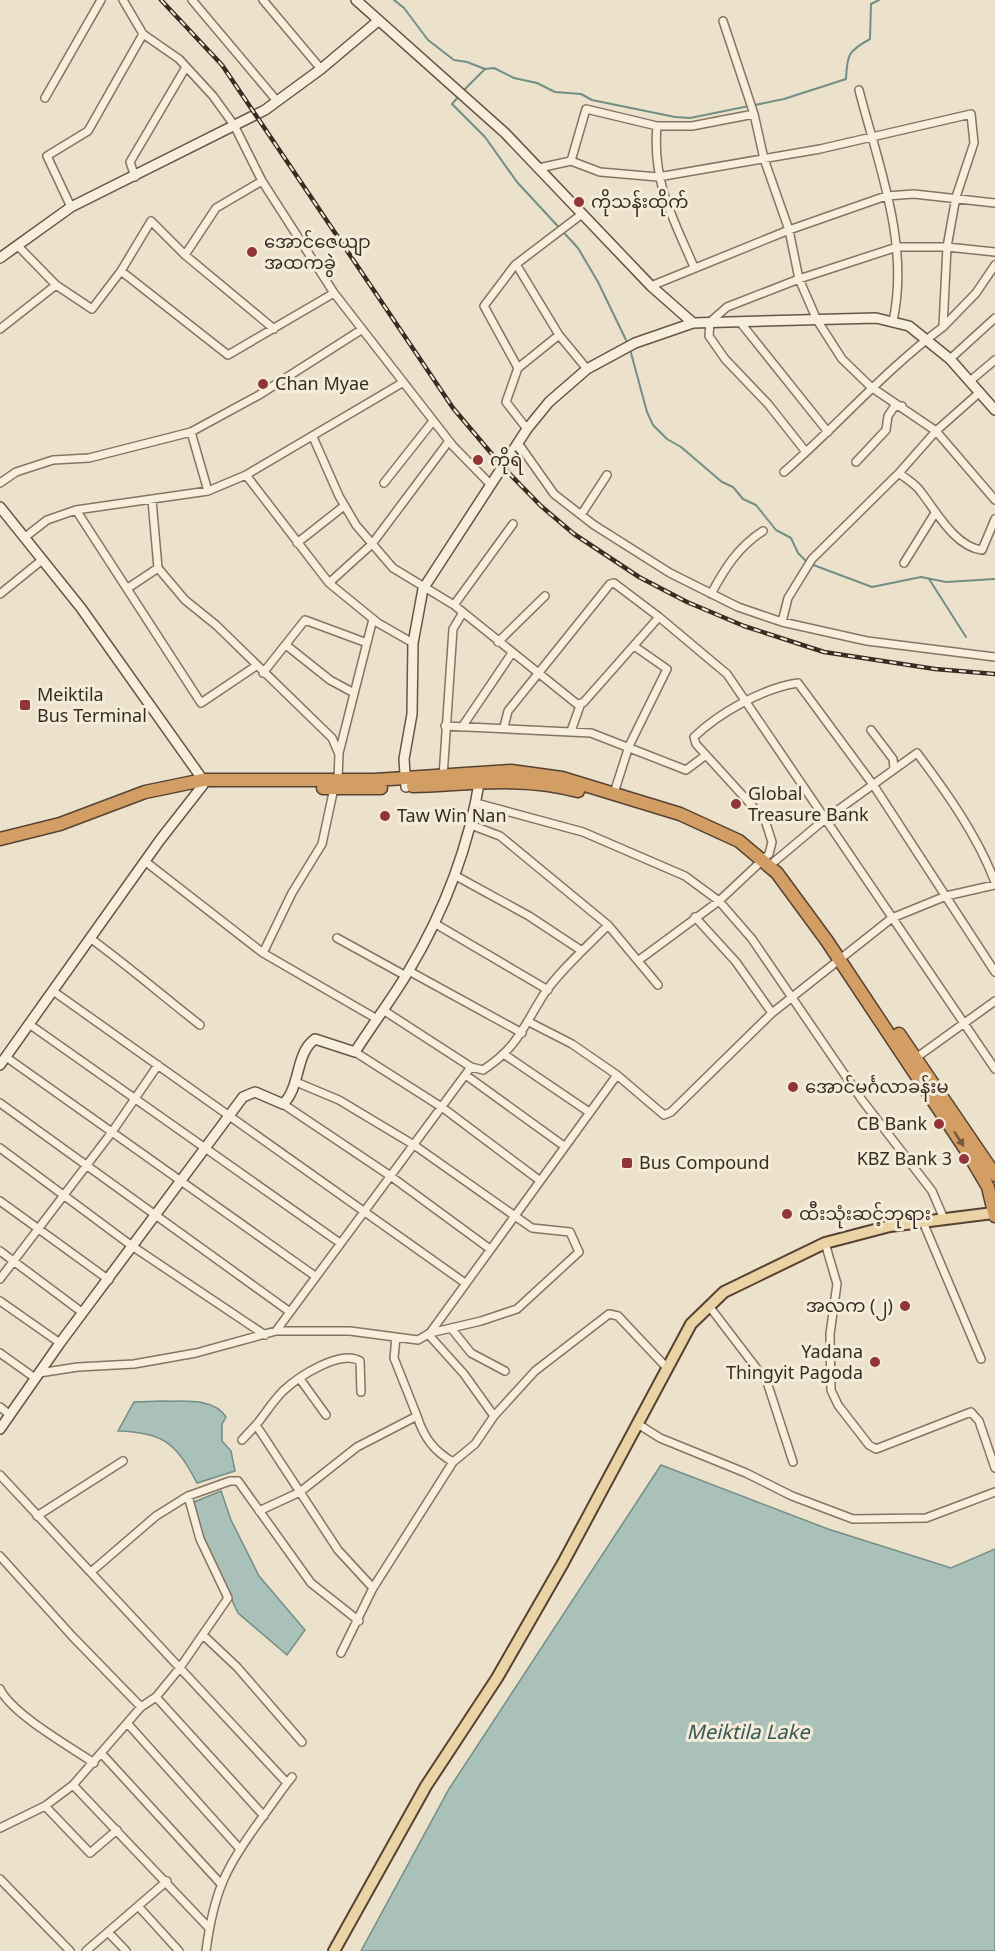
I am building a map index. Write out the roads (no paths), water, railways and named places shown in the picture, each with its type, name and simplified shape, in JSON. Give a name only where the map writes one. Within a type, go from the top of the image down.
[{"type":"highway","points":[[0,839],[60,824],[146,792],[200,782],[405,783],[480,779],[511,771],[536,773],[614,793],[634,802],[680,814],[739,841],[769,860],[842,956],[912,1061],[988,1187],[994,1208]]},
{"type":"highway","points":[[405,783],[443,777],[542,782],[611,800],[634,802]]},
{"type":"highway","points":[[912,1061],[995,1175]]},
{"type":"main road","points":[[334,1951],[426,1786],[517,1643],[691,1324],[724,1292],[825,1243],[890,1226],[944,1219],[994,1208]]},
{"type":"street","points":[[45,98],[101,0]]},
{"type":"street","points":[[123,0],[143,34],[186,67],[234,125],[262,181],[334,293],[449,441],[491,485]]},
{"type":"street","points":[[192,0],[277,100]]},
{"type":"street","points":[[263,0],[321,69]]},
{"type":"street","points":[[356,0],[441,73],[539,168],[651,286],[693,323]]},
{"type":"street","points":[[0,258],[71,207],[253,117],[321,69],[378,21]]},
{"type":"street","points":[[723,21],[753,114],[764,159],[789,230],[799,279],[817,320],[843,359],[871,387],[936,431],[995,500]]},
{"type":"street","points":[[71,207],[47,156],[88,131],[143,34]]},
{"type":"street","points":[[135,177],[130,162],[186,67]]},
{"type":"street","points":[[859,90],[897,247],[899,295],[893,321]]},
{"type":"street","points":[[571,161],[586,109],[657,126],[692,126],[753,114]]},
{"type":"street","points":[[539,168],[571,161],[600,172],[658,177],[871,138],[971,114],[974,143],[956,197],[946,247],[943,327]]},
{"type":"street","points":[[657,126],[655,148],[658,177],[694,267]]},
{"type":"street","points":[[185,255],[216,208],[262,181]]},
{"type":"street","points":[[651,286],[789,230],[886,196],[914,194],[995,203]]},
{"type":"street","points":[[518,368],[484,306],[516,264],[582,214]]},
{"type":"street","points":[[18,246],[56,285],[92,309],[121,271],[151,221],[185,255],[274,328]]},
{"type":"street","points":[[806,452],[768,404],[725,359],[709,336],[710,322],[727,307],[799,279],[897,247],[946,247],[995,252]]},
{"type":"street","points":[[516,264],[559,335],[587,369]]},
{"type":"street","points":[[784,472],[828,432],[871,387],[943,327],[976,293],[995,265]]},
{"type":"street","points":[[121,271],[228,355],[334,293]]},
{"type":"street","points":[[0,329],[56,285]]},
{"type":"street","points":[[405,783],[404,759],[412,714],[413,643],[423,589],[527,429],[549,402],[587,369],[635,343],[693,323],[876,318],[909,326],[926,339],[950,359],[995,410]]},
{"type":"street","points":[[950,359],[995,318]]},
{"type":"street","points":[[741,322],[828,432]]},
{"type":"street","points":[[0,483],[16,472],[53,460],[90,458],[191,432],[259,395],[361,330]]},
{"type":"street","points":[[527,429],[506,402],[518,368],[559,335]]},
{"type":"street","points":[[970,381],[995,360]]},
{"type":"street","points":[[24,538],[47,520],[76,510],[208,491],[246,474],[313,437],[402,383]]},
{"type":"street","points":[[782,622],[788,598],[812,559],[899,473],[936,431],[980,392]]},
{"type":"street","points":[[856,462],[886,430],[888,416],[894,407],[902,406]]},
{"type":"street","points":[[384,483],[433,421]]},
{"type":"street","points":[[191,432],[208,491]]},
{"type":"street","points":[[313,437],[344,506],[356,525],[393,568],[423,589],[454,606],[537,673],[581,704]]},
{"type":"street","points":[[328,583],[372,544],[449,441]]},
{"type":"street","points":[[518,443],[554,494],[581,515],[670,573],[738,607],[782,622],[867,641],[995,657]]},
{"type":"street","points":[[899,473],[920,490],[935,513],[973,549],[982,550],[995,519]]},
{"type":"street","points":[[246,474],[328,583],[373,619],[413,643]]},
{"type":"street","points":[[581,515],[607,475]]},
{"type":"street","points":[[152,500],[158,567],[185,600],[216,625],[263,673],[318,722],[332,738],[339,754]]},
{"type":"street","points":[[297,543],[344,506]]},
{"type":"street","points":[[0,507],[81,608],[200,782],[146,862],[3,1061],[112,1132],[315,1276]]},
{"type":"street","points":[[76,510],[201,703],[256,666]]},
{"type":"street","points":[[904,563],[935,513]]},
{"type":"street","points":[[454,606],[513,525]]},
{"type":"street","points":[[711,594],[725,567],[737,551],[763,531]]},
{"type":"street","points":[[0,594],[42,560]]},
{"type":"street","points":[[128,588],[158,567]]},
{"type":"street","points":[[504,727],[508,711],[537,673],[610,584],[614,583],[727,674],[995,1069]]},
{"type":"street","points":[[498,642],[545,596]]},
{"type":"street","points":[[443,777],[444,726],[453,629],[462,614]]},
{"type":"street","points":[[571,731],[581,704],[659,618]]},
{"type":"street","points":[[262,953],[292,893],[322,844],[336,784],[339,754],[373,619]]},
{"type":"street","points":[[263,673],[305,620],[367,643]]},
{"type":"street","points":[[286,645],[330,680],[354,693]]},
{"type":"street","points":[[614,793],[629,746],[667,669],[634,646]]},
{"type":"street","points":[[462,727],[512,653]]},
{"type":"street","points":[[769,860],[772,842],[765,820],[696,744],[694,737],[713,719],[746,702],[798,683],[874,786],[995,972]]},
{"type":"street","points":[[444,726],[504,727],[591,733],[686,770],[706,755]]},
{"type":"street","points":[[871,730],[893,759],[894,769]]},
{"type":"street","points":[[529,1022],[572,1044],[617,1075],[664,1115],[671,1112],[789,998],[892,918],[946,896],[995,884],[986,859],[967,826],[917,753],[769,860],[719,901],[639,960]]},
{"type":"street","points":[[355,1052],[407,973],[456,876],[471,825],[480,779]]},
{"type":"street","points":[[476,803],[583,832],[685,876],[719,901],[752,939],[789,998],[862,1100],[932,1191],[944,1219]]},
{"type":"street","points":[[471,825],[500,836],[608,925],[658,985]]},
{"type":"street","points":[[146,862],[262,953],[376,1019]]},
{"type":"street","points":[[456,876],[529,916],[582,951]]},
{"type":"street","points":[[695,917],[736,962],[772,1013]]},
{"type":"street","points":[[434,923],[548,990]]},
{"type":"street","points":[[383,1010],[471,1067],[483,1070],[505,1056],[548,990],[608,925]]},
{"type":"street","points":[[90,938],[134,970],[157,992],[200,1025]]},
{"type":"street","points":[[337,938],[522,1033]]},
{"type":"street","points":[[53,991],[465,1283]]},
{"type":"street","points":[[912,1061],[995,1001]]},
{"type":"street","points":[[29,1024],[340,1243]]},
{"type":"street","points":[[283,1104],[296,1082],[306,1049],[315,1039],[355,1052],[443,1108],[539,1180]]},
{"type":"street","points":[[505,1056],[589,1112]]},
{"type":"street","points":[[0,1279],[87,1166],[158,1065]]},
{"type":"street","points":[[276,1331],[389,1175],[443,1108],[471,1067]]},
{"type":"street","points":[[429,1333],[617,1075]]},
{"type":"street","points":[[466,1076],[564,1146]]},
{"type":"street","points":[[0,1353],[37,1376],[78,1367],[134,1364],[196,1353],[276,1331],[350,1331],[418,1340],[429,1333],[481,1321],[517,1309],[579,1252],[570,1232],[532,1228],[414,1146],[339,1100],[296,1082]]},
{"type":"street","points":[[0,1430],[60,1343],[109,1280],[228,1115],[243,1097],[255,1092],[283,1104],[389,1175],[490,1249]]},
{"type":"street","points":[[0,1103],[290,1311]]},
{"type":"street","points":[[0,1148],[132,1246],[265,1335]]},
{"type":"street","points":[[0,1201],[109,1280]]},
{"type":"street","points":[[923,1222],[981,1359]]},
{"type":"street","points":[[825,1243],[837,1284],[830,1334],[831,1390],[838,1405],[869,1445],[876,1449],[971,1412],[979,1421],[995,1468]]},
{"type":"street","points":[[0,1251],[83,1313]]},
{"type":"street","points":[[0,1301],[60,1343]]},
{"type":"street","points":[[709,1306],[767,1382],[794,1462]]},
{"type":"street","points":[[341,1653],[359,1621],[373,1588],[453,1462],[475,1444],[494,1416],[535,1371],[609,1314],[618,1316],[668,1369]]},
{"type":"street","points":[[451,1328],[471,1353],[505,1371]]},
{"type":"street","points":[[429,1333],[464,1374],[494,1416]]},
{"type":"street","points":[[396,1337],[394,1358],[422,1432],[437,1452],[453,1462]]},
{"type":"street","points":[[242,1440],[283,1391],[335,1360],[356,1358],[362,1367],[362,1392]]},
{"type":"street","points":[[300,1379],[326,1415]]},
{"type":"street","points":[[0,1407],[9,1414]]},
{"type":"street","points":[[259,1511],[300,1492],[357,1447],[417,1416]]},
{"type":"street","points":[[638,1424],[660,1438],[853,1520],[926,1518],[995,1492]]},
{"type":"street","points":[[256,1425],[338,1550],[373,1588]]},
{"type":"street","points":[[37,1515],[123,1461]]},
{"type":"street","points":[[0,1475],[179,1669],[289,1780],[239,1848],[221,1884],[209,1928],[206,1951]]},
{"type":"street","points":[[91,1572],[156,1516],[188,1496],[230,1481],[238,1481],[311,1582],[359,1621]]},
{"type":"street","points":[[0,1828],[45,1806],[73,1785],[141,1707],[156,1697],[179,1669],[228,1598],[200,1539],[188,1496]]},
{"type":"street","points":[[0,1556],[72,1636],[141,1707]]},
{"type":"street","points":[[203,1635],[237,1667],[302,1742]]},
{"type":"street","points":[[0,1689],[2,1698],[94,1763]]},
{"type":"street","points":[[156,1697],[264,1816]]},
{"type":"street","points":[[128,1724],[239,1848]]},
{"type":"street","points":[[102,1754],[221,1884]]},
{"type":"street","points":[[73,1785],[168,1881],[209,1928]]},
{"type":"street","points":[[45,1806],[90,1852],[117,1830]]},
{"type":"street","points":[[0,1879],[70,1951]]},
{"type":"street","points":[[86,1951],[168,1881]]},
{"type":"street","points":[[138,1906],[179,1951]]},
{"type":"street","points":[[108,1932],[126,1951]]},
{"type":"water","points":[[134,1402],[206,1403],[220,1411],[226,1417],[222,1424],[222,1441],[231,1451],[235,1471],[197,1483],[182,1458],[166,1442],[146,1434],[118,1431]]},
{"type":"water","name":"Meiktila Lake","points":[[661,1465],[828,1529],[951,1568],[995,1549],[995,1951],[361,1951],[449,1789]]},
{"type":"water","points":[[221,1491],[231,1520],[259,1576],[305,1630],[287,1655],[238,1613],[202,1536],[194,1502]]},
{"type":"waterway","points":[[394,0],[404,8],[428,40],[454,60],[485,69],[494,68],[514,78],[537,83],[555,92],[581,94],[592,100],[675,117],[690,118],[749,106]]},
{"type":"waterway","points":[[755,105],[784,99],[846,79],[850,54],[870,39],[871,4],[879,0]]},
{"type":"waterway","points":[[462,92],[485,69]]},
{"type":"waterway","points":[[459,96],[452,104],[485,137],[517,182],[578,248],[598,282],[626,340]]},
{"type":"waterway","points":[[631,353],[647,412],[653,425],[667,439],[681,447],[722,482],[733,487],[743,499],[756,505],[776,530],[791,538],[798,553],[808,563],[872,587],[921,577],[946,582],[995,579]]},
{"type":"waterway","points":[[929,579],[966,637]]},
{"type":"railway","points":[[161,0],[222,65],[453,408],[502,466],[541,506],[574,534],[639,577],[687,602],[744,626],[824,652],[935,669],[995,674]]},
{"type":"place","name":"ကိုသန်းထိုက်","points":[[579,202]]},
{"type":"place","name":"အောင်ဇေယျာ အထကခွဲ","points":[[252,252]]},
{"type":"place","name":"Chan Myae","points":[[263,384]]},
{"type":"place","name":"ကိုရဲ","points":[[478,460]]},
{"type":"place","name":"Meiktila Bus Terminal","points":[[25,705]]},
{"type":"place","name":"Global Treasure Bank","points":[[736,804]]},
{"type":"place","name":"Taw Win Nan","points":[[385,816]]},
{"type":"place","name":"အောင်မင်္ဂလာခန်းမ","points":[[793,1087]]},
{"type":"place","name":"CB Bank","points":[[939,1124]]},
{"type":"place","name":"KBZ Bank 3","points":[[964,1159]]},
{"type":"place","name":"Bus Compound","points":[[627,1163]]},
{"type":"place","name":"ထီးသုံးဆင့်ဘုရား","points":[[787,1214]]},
{"type":"place","name":"အလက (၂)","points":[[905,1306]]},
{"type":"place","name":"Yadana Thingyit Pagoda","points":[[875,1362]]}]
